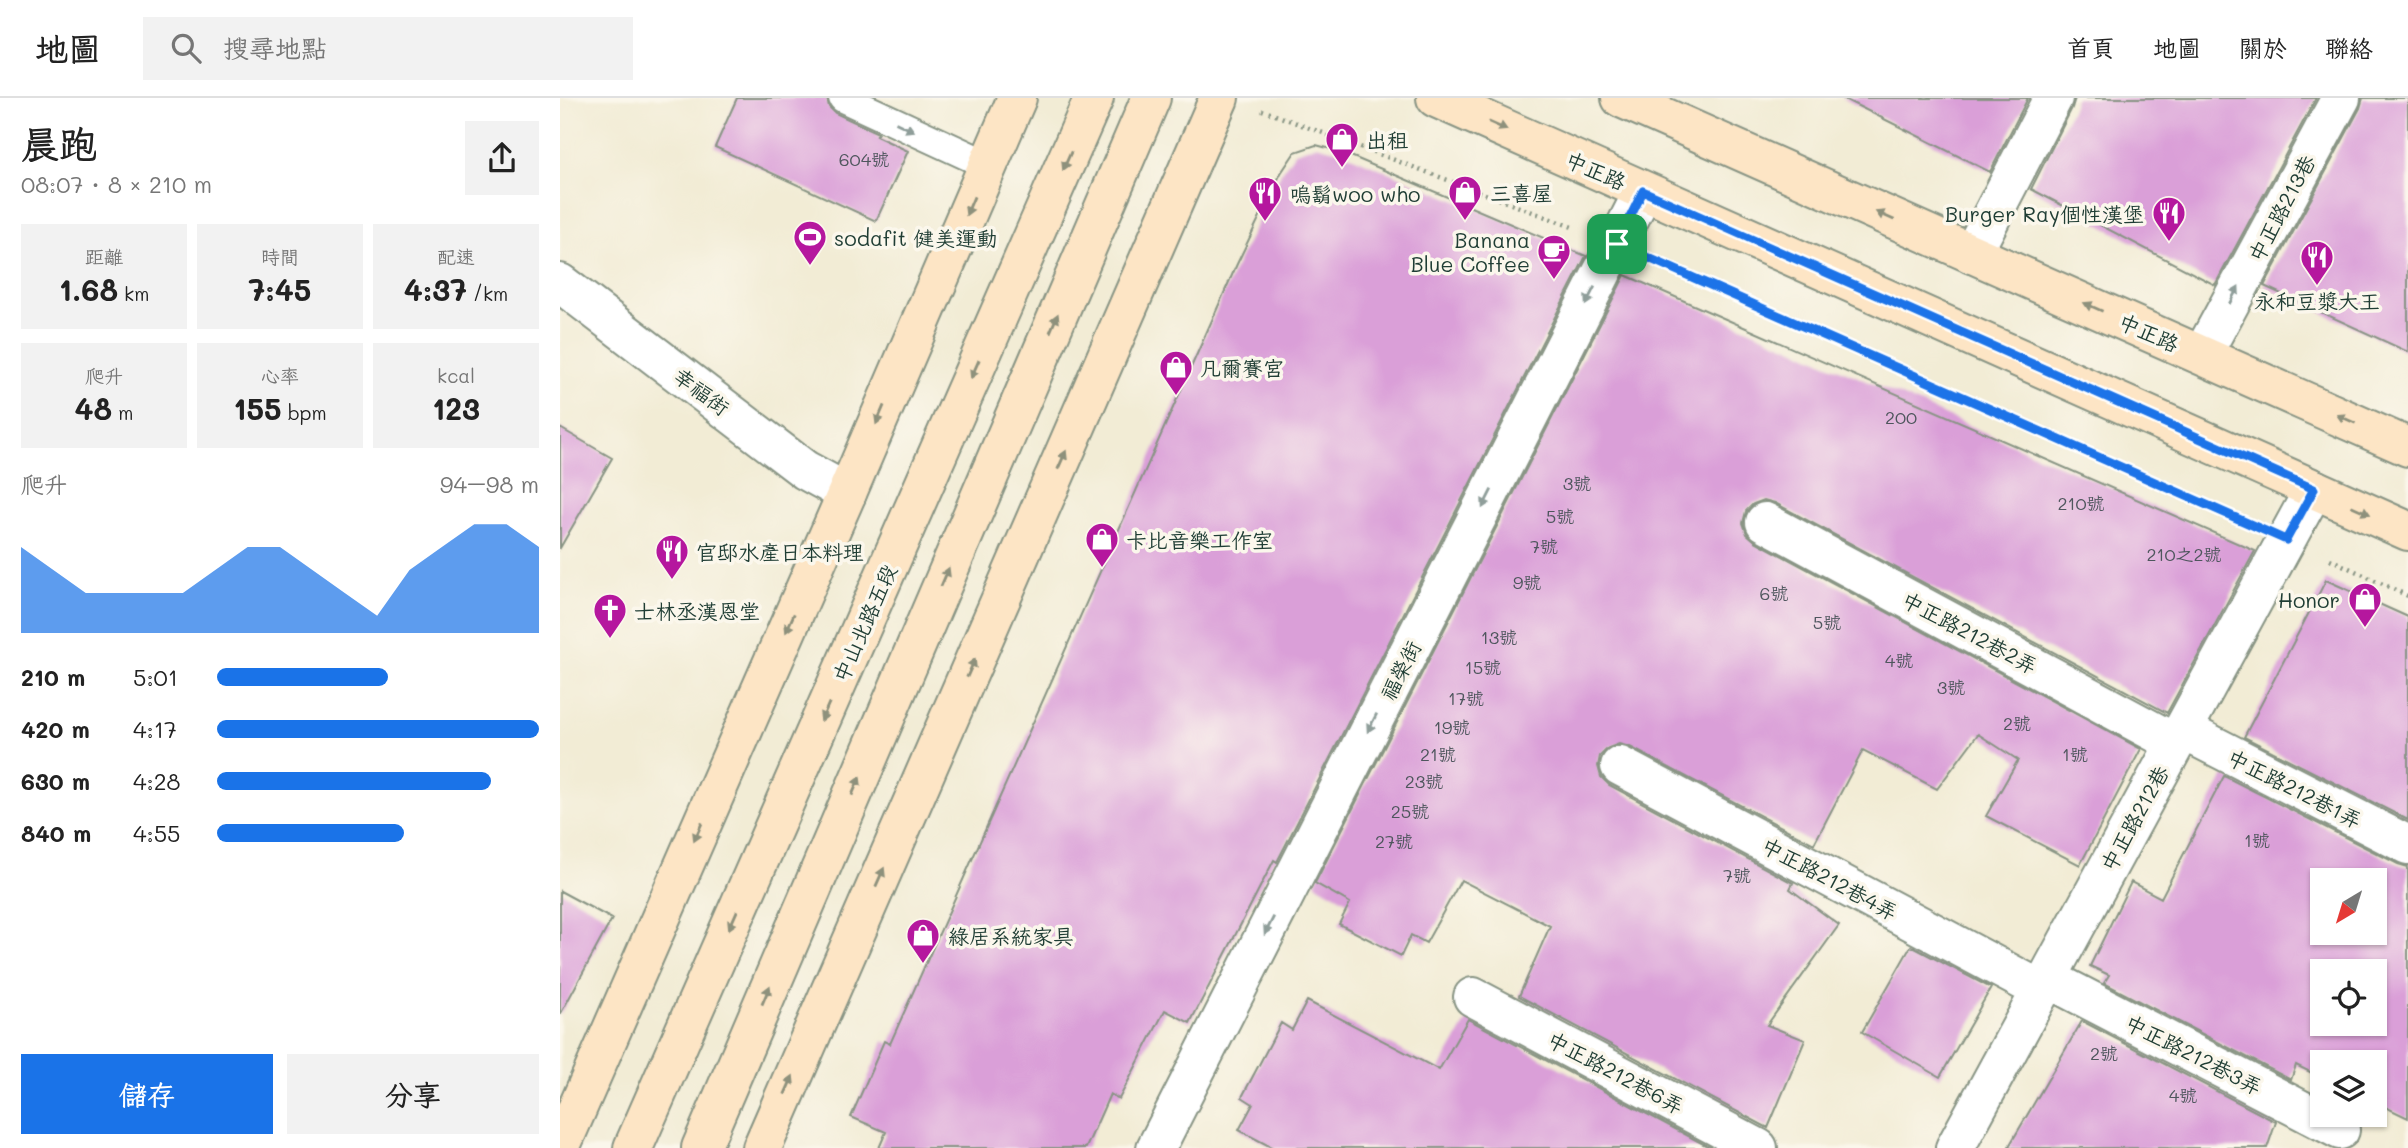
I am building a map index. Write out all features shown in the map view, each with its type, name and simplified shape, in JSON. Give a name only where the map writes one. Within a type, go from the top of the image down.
[{"type":"main road","points":[[560,1147],[1017,98]]},
{"type":"main road","name":"中山北路五段","points":[[634,1148],[1094,98]]},
{"type":"main road","points":[[701,1148],[1151,98]]},
{"type":"main road","points":[[762,1148],[1219,98]]},
{"type":"main road","name":"中正路","points":[[1436,98],[2408,531]]},
{"type":"main road","name":"中正路","points":[[1621,98],[1674,109],[1972,254],[2408,447]]},
{"type":"street","points":[[1972,254],[2053,98]]},
{"type":"street","name":"中正路213巷","points":[[2202,355],[2341,98]]},
{"type":"street","name":"福榮街","points":[[1156,1148],[1643,191]]},
{"type":"street","name":"幸福街","points":[[560,283],[805,470],[847,493]]},
{"type":"street","name":"中正路212巷","points":[[1955,1148],[2314,489]]},
{"type":"street","name":"中正路212巷2弄","points":[[1765,522],[2179,736]]},
{"type":"street","name":"中正路212巷1弄","points":[[2179,736],[2408,845]]},
{"type":"street","name":"中正路212巷4弄","points":[[1620,766],[2044,984]]},
{"type":"street","name":"中正路212巷3弄","points":[[2044,984],[2340,1130]]},
{"type":"street","name":"中正路212巷6弄","points":[[1473,997],[1758,1148]]},
{"type":"lane","points":[[843,98],[988,165]]},
{"type":"path","points":[[1279,117],[1617,244],[2408,596]]},
{"type":"building","points":[[737,98],[827,98],[829,107],[835,113],[878,133],[876,136],[908,151],[876,221],[715,147]]},
{"type":"building","points":[[1842,98],[2028,98],[1990,172]]},
{"type":"building","points":[[2075,98],[2316,98],[2215,285],[2031,189]]},
{"type":"building","points":[[2363,98],[2408,98],[2408,352],[2264,286]]},
{"type":"building","points":[[1316,145],[1339,151],[1586,256],[1277,862],[1274,860],[1190,1023],[1165,1010],[1119,1099],[1110,1094],[1086,1148],[879,1148],[886,1132],[851,1117],[884,1041],[890,1044],[1237,264],[1281,173],[1295,152]]},
{"type":"building","points":[[1625,275],[2255,551],[2167,713],[1775,503],[1764,500],[1753,504],[1746,511],[1743,523],[1747,534],[1755,541],[2141,749],[2080,865],[1986,816],[2018,760],[1978,734],[1937,789],[1863,750],[1814,844],[1630,747],[1619,744],[1608,748],[1600,756],[1598,766],[1601,777],[1609,785],[1793,883],[1790,889],[1839,925],[1767,1025],[1805,1040],[1768,1128],[1519,996],[1550,926],[1461,880],[1426,943],[1411,935],[1401,956],[1339,924],[1350,903],[1315,883]]},
{"type":"building","points":[[560,428],[612,458],[560,548]]},
{"type":"building","points":[[2326,580],[2408,617],[2408,820],[2244,737]]},
{"type":"building","points":[[2224,776],[2408,867],[2408,1118],[2387,1108],[2387,1050],[2310,1050],[2310,1072],[2296,1065],[2291,1080],[2104,983],[2109,975],[2090,966],[2131,882],[2161,898]]},
{"type":"building","points":[[560,891],[612,919],[560,1015]]},
{"type":"building","points":[[1911,946],[1991,988],[1940,1077],[1862,1032]]},
{"type":"building","points":[[1307,1001],[1439,1070],[1468,1019],[1711,1148],[1273,1148],[1239,1130],[1253,1104],[1242,1097],[1281,1023],[1292,1030]]},
{"type":"building","points":[[2082,1021],[2276,1122],[2267,1148],[2008,1148]]},
{"type":"place","name":"出租","points":[[1342,169]]},
{"type":"place","name":"三喜屋","points":[[1465,222]]},
{"type":"place","name":"嗚鬍woo who","points":[[1265,223]]},
{"type":"place","name":"Burger Ray個性漢堡","points":[[2169,243]]},
{"type":"place","name":"sodafit 健美運動","points":[[810,267]]},
{"type":"place","name":"Banana Blue Coffee","points":[[1554,281]]},
{"type":"place","name":"永和豆漿大王","points":[[2317,287]]},
{"type":"place","name":"凡爾賽宮","points":[[1176,397]]},
{"type":"place","name":"卡比音樂工作室","points":[[1102,569]]},
{"type":"place","name":"官邸水產日本料理","points":[[672,581]]},
{"type":"place","name":"Honor","points":[[2365,629]]},
{"type":"place","name":"士林丞漢恩堂","points":[[610,640]]},
{"type":"place","name":"綠居系統家具","points":[[923,965]]},
{"type":"route","points":[[1643,191],[2314,489],[2286,540],[1617,244],[1643,191]]}]
